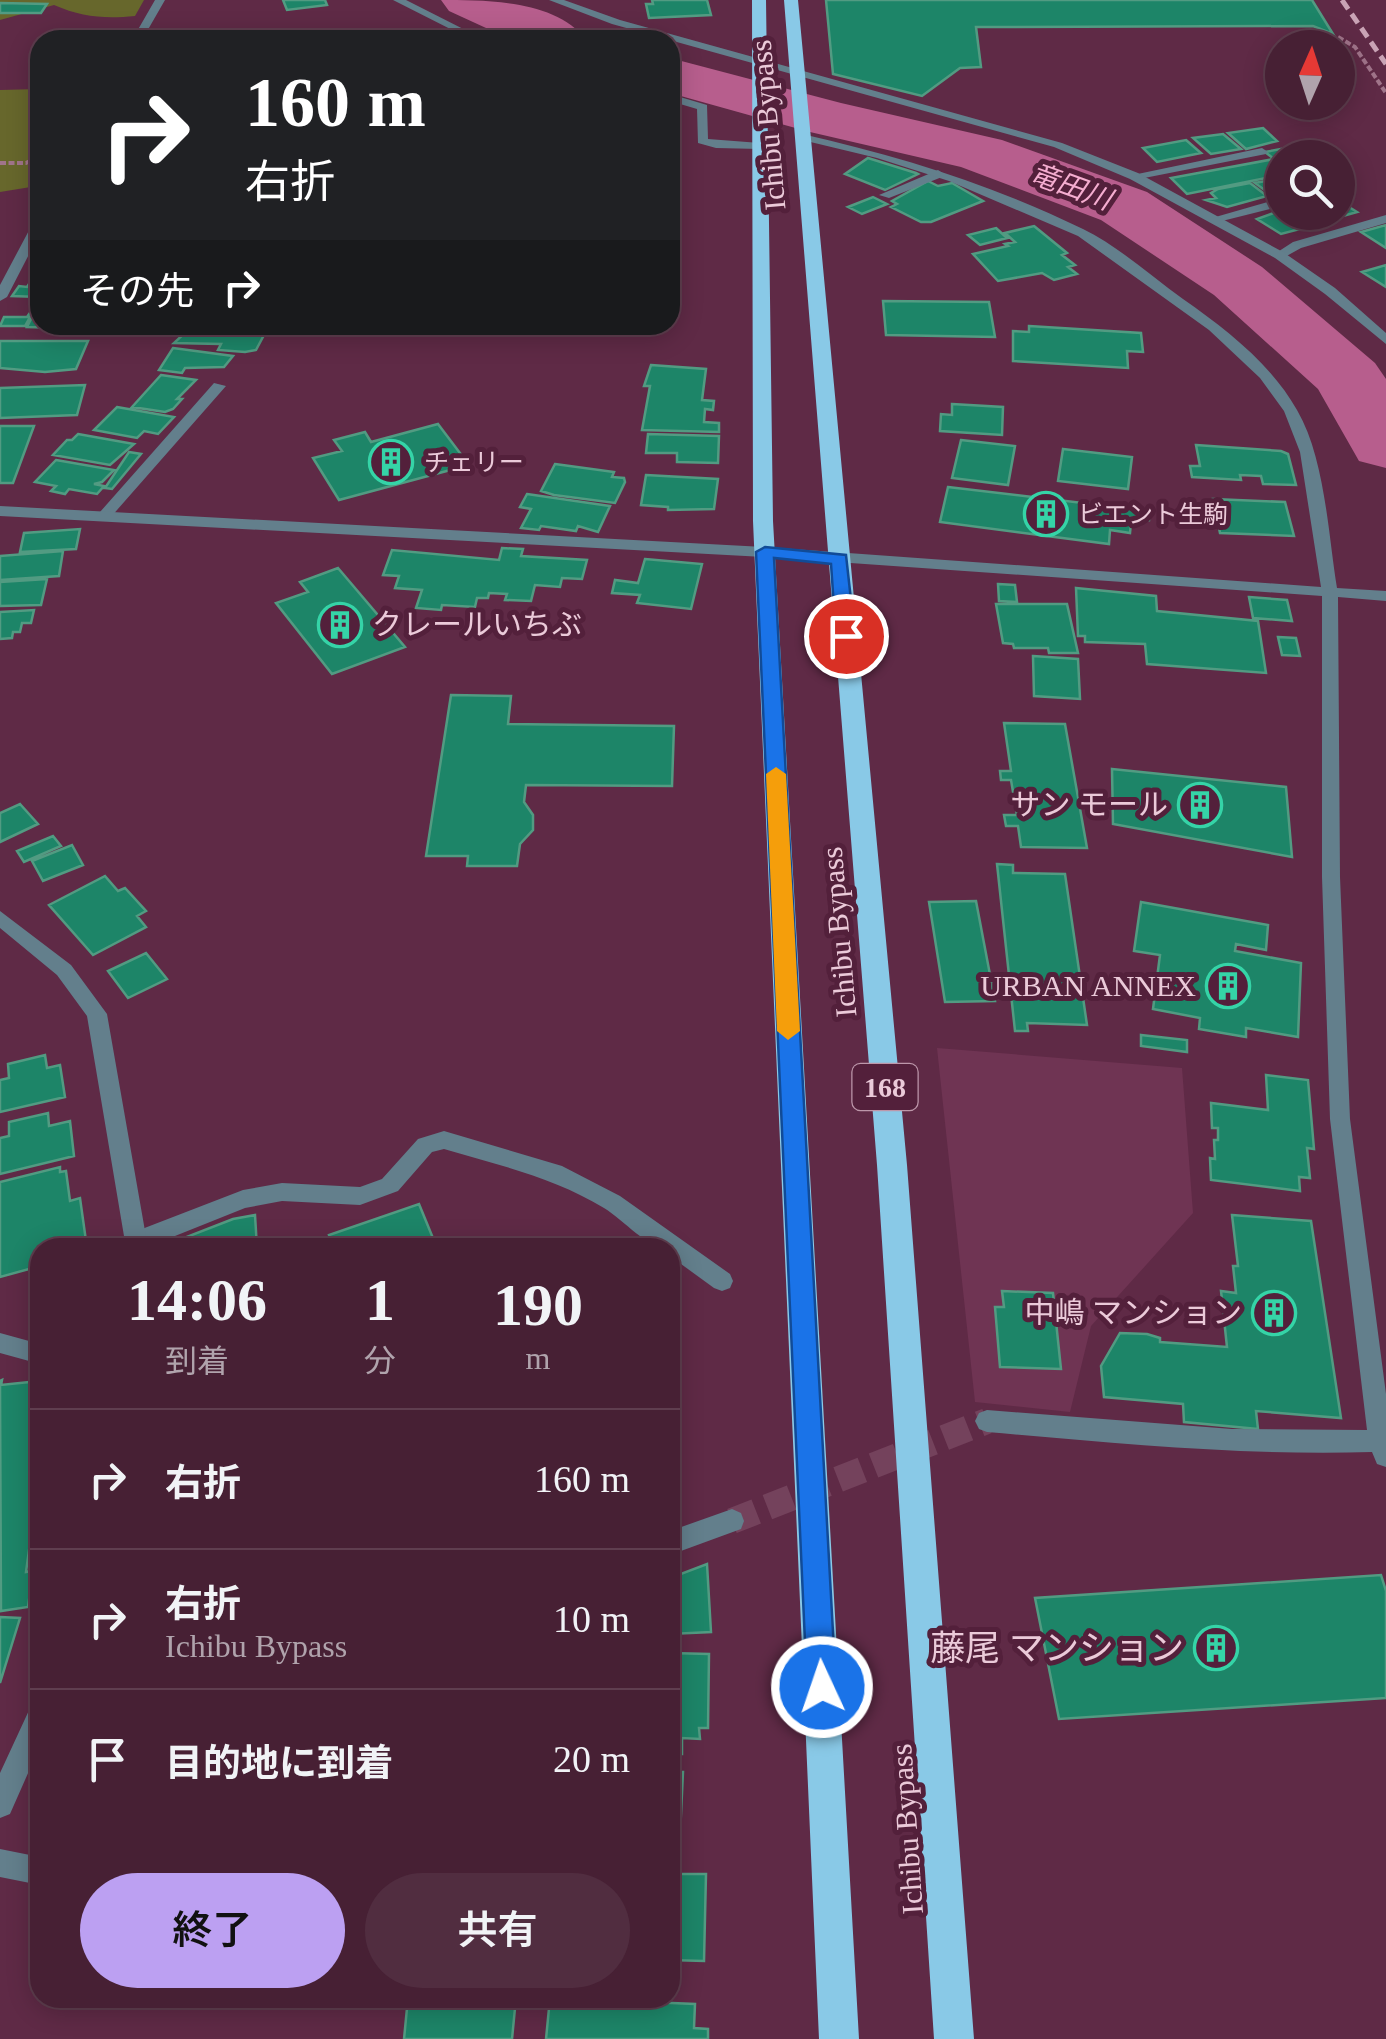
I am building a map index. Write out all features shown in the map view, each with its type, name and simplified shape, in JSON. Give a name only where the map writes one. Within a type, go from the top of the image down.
[{"type":"highway","name":"Ichibu Bypass","points":[[758,0],[760,435],[840,2039]]},
{"type":"highway","name":"Ichibu Bypass","points":[[791,0],[892,1165],[954,2039]]},
{"type":"street","points":[[143,30],[160,0]]},
{"type":"street","points":[[398,0],[460,30]]},
{"type":"street","points":[[554,0],[654,30]]},
{"type":"street","points":[[680,38],[1058,144],[1134,176],[1218,218],[1278,255],[1330,290],[1386,340]]},
{"type":"street","points":[[680,100],[702,106],[702,141],[716,146],[759,132]]},
{"type":"street","points":[[802,137],[938,174],[1082,232],[1214,326],[1265,375],[1291,411],[1307,452],[1330,593],[1331,877],[1340,1119],[1383,1448],[986,1421]]},
{"type":"street","points":[[1134,176],[1262,152]]},
{"type":"street","points":[[885,195],[938,174]]},
{"type":"street","points":[[1218,218],[1265,206]]},
{"type":"street","points":[[1278,255],[1297,245],[1386,219]]},
{"type":"street","points":[[0,297],[30,240]]},
{"type":"street","points":[[105,515],[219,386]]},
{"type":"street","points":[[0,511],[765,552],[1386,596]]},
{"type":"street","points":[[0,918],[64,970],[96,1014],[136,1238]]},
{"type":"street","points":[[151,1238],[244,1199],[282,1192],[360,1196],[390,1184],[425,1145],[444,1140],[554,1172],[612,1202],[662,1238]]},
{"type":"street","points":[[680,1251],[722,1281]]},
{"type":"street","points":[[0,1343],[30,1351]]},
{"type":"street","points":[[680,1539],[732,1520]]},
{"type":"street","points":[[0,1804],[30,1737]]},
{"type":"street","points":[[0,1863],[30,1869]]},
{"type":"path","points":[[1355,47],[1386,93]]},
{"type":"path","points":[[0,163],[30,161]]},
{"type":"shaded area","points":[[0,0],[144,0],[135,16],[93,16],[54,5],[0,20]]},
{"type":"shaded area","points":[[30,89],[30,187],[0,192],[0,90]]},
{"type":"shaded area","points":[[937,1048],[1182,1068],[1193,1213],[1091,1326],[1070,1412],[975,1402]]},
{"type":"building","points":[[283,0],[325,0],[327,5],[287,10]]},
{"type":"building","points":[[652,0],[707,0],[711,15],[649,18],[646,4],[653,4]]},
{"type":"building","points":[[826,0],[1312,0],[1331,30],[1313,26],[976,27],[981,67],[960,68],[922,96],[833,74]]},
{"type":"building","points":[[0,3],[47,4],[41,13],[0,13]]},
{"type":"building","points":[[1263,128],[1276,140],[1265,140],[1265,144],[1246,149],[1228,133]]},
{"type":"building","points":[[1223,134],[1241,149],[1211,154],[1193,138]]},
{"type":"building","points":[[1186,140],[1201,153],[1157,162],[1143,148]]},
{"type":"building","points":[[868,158],[918,174],[885,190],[845,174]]},
{"type":"building","points":[[1265,161],[1265,178],[1187,194],[1171,178]]},
{"type":"building","points":[[928,181],[938,186],[952,183],[983,201],[931,222],[921,222],[891,207],[897,204],[892,201]]},
{"type":"building","points":[[1250,183],[1265,197],[1227,207],[1206,200],[1216,198],[1211,193]]},
{"type":"building","points":[[873,197],[887,204],[862,214],[848,207]]},
{"type":"building","points":[[1386,225],[1386,248],[1361,232]]},
{"type":"building","points":[[1034,226],[1067,253],[1062,255],[1075,265],[1068,267],[1077,274],[1054,280],[1042,273],[998,281],[973,254],[1008,246],[1005,244],[1015,242],[1005,233]]},
{"type":"building","points":[[996,228],[1007,238],[980,245],[968,235]]},
{"type":"building","points":[[1386,265],[1386,287],[1362,272]]},
{"type":"building","points":[[30,282],[30,297],[12,296],[19,286],[27,287]]},
{"type":"building","points":[[883,301],[989,302],[995,337],[886,335]]},
{"type":"building","points":[[4,317],[30,317],[25,326],[0,326]]},
{"type":"building","points":[[1029,326],[1141,333],[1143,352],[1127,351],[1128,368],[1013,361],[1013,331],[1029,332]]},
{"type":"building","points":[[183,335],[264,335],[256,350],[245,352],[218,350],[221,344],[174,343]]},
{"type":"building","points":[[0,341],[88,341],[76,369],[45,372],[0,368]]},
{"type":"building","points":[[173,348],[233,356],[224,367],[185,368],[182,373],[159,370]]},
{"type":"building","points":[[651,365],[706,369],[702,400],[714,401],[713,410],[705,409],[704,422],[719,423],[719,432],[642,430],[650,386],[644,386]]},
{"type":"building","points":[[161,375],[196,380],[177,399],[182,399],[173,409],[165,412],[132,407]]},
{"type":"building","points":[[85,385],[77,415],[0,418],[0,388]]},
{"type":"building","points":[[952,404],[1003,407],[1002,435],[940,431],[941,414],[952,415]]},
{"type":"building","points":[[117,407],[174,417],[158,434],[144,431],[137,438],[94,430]]},
{"type":"building","name":"チェリー","points":[[438,424],[469,465],[339,500],[313,458],[342,451],[334,440],[365,432],[371,442]]},
{"type":"building","points":[[0,426],[34,426],[13,483],[0,483]]},
{"type":"building","points":[[78,434],[134,444],[110,465],[53,455]]},
{"type":"building","points":[[648,434],[719,436],[718,463],[677,462],[677,453],[646,453]]},
{"type":"building","points":[[961,440],[1015,446],[1008,485],[952,478]]},
{"type":"building","points":[[1196,445],[1281,451],[1288,454],[1296,485],[1263,484],[1261,476],[1240,475],[1241,480],[1192,477],[1190,466],[1200,466]]},
{"type":"building","points":[[1063,449],[1132,457],[1128,489],[1058,481]]},
{"type":"building","points":[[129,452],[141,454],[112,489],[105,488]]},
{"type":"building","points":[[56,460],[114,470],[94,484],[104,486],[97,494],[69,489],[65,494],[51,491],[56,486],[35,482]]},
{"type":"building","points":[[555,464],[614,472],[612,477],[624,478],[625,482],[615,503],[541,491]]},
{"type":"building","points":[[646,475],[718,479],[714,509],[668,510],[641,505]]},
{"type":"building","name":"ビエント生駒","points":[[948,487],[1150,511],[1149,520],[1114,516],[1114,521],[1131,523],[1130,533],[1110,530],[1109,544],[940,522]]},
{"type":"building","points":[[527,494],[610,506],[598,532],[578,526],[576,531],[541,526],[539,530],[521,528],[531,509],[520,507]]},
{"type":"building","points":[[1213,499],[1285,502],[1294,536],[1220,533]]},
{"type":"building","points":[[80,529],[76,549],[20,552],[24,533]]},
{"type":"building","points":[[502,548],[523,549],[521,556],[587,560],[582,579],[562,578],[560,587],[535,585],[531,601],[505,600],[507,594],[489,593],[488,598],[477,598],[475,607],[442,605],[441,610],[416,608],[422,590],[395,588],[399,576],[383,575],[392,550],[499,560]]},
{"type":"building","points":[[63,551],[59,576],[0,580],[0,556]]},
{"type":"building","points":[[645,559],[702,564],[691,609],[637,603],[640,595],[612,593],[615,580],[638,583]]},
{"type":"building","name":"クレールいちぶ","points":[[338,568],[405,647],[332,674],[276,603],[308,592],[300,582]]},
{"type":"building","points":[[47,579],[41,605],[0,606],[0,582]]},
{"type":"building","points":[[998,584],[1015,585],[1017,602],[999,601]]},
{"type":"building","points":[[1076,588],[1156,596],[1157,611],[1258,621],[1266,673],[1147,664],[1145,644],[1085,642],[1085,636],[1078,636]]},
{"type":"building","points":[[1249,597],[1287,600],[1292,621],[1253,618]]},
{"type":"building","points":[[996,604],[1067,604],[1078,653],[1049,653],[1048,648],[1014,648],[1013,644],[1003,643]]},
{"type":"building","points":[[34,610],[31,623],[22,623],[20,632],[13,632],[12,638],[0,639],[0,612]]},
{"type":"building","points":[[1278,637],[1296,638],[1300,656],[1282,655]]},
{"type":"building","points":[[1033,656],[1078,659],[1080,699],[1034,696]]},
{"type":"building","points":[[451,695],[511,696],[508,724],[674,726],[672,786],[526,785],[524,802],[533,815],[533,830],[520,844],[517,866],[467,866],[468,856],[426,856]]},
{"type":"building","points":[[1004,723],[1065,724],[1087,848],[1021,847],[1018,826],[1006,826],[1004,815],[1017,815],[1011,780],[1001,780],[1000,771],[1011,771]]},
{"type":"building","name":"サン モール","points":[[1112,769],[1286,787],[1292,857],[1113,824]]},
{"type":"building","points":[[20,804],[38,824],[0,842],[0,813]]},
{"type":"building","points":[[53,836],[61,846],[24,862],[17,851]]},
{"type":"building","points":[[72,845],[83,865],[43,881],[32,861]]},
{"type":"building","points":[[997,864],[1013,865],[1013,873],[1065,874],[1087,1025],[1027,1023],[1028,1031],[1015,1031]]},
{"type":"building","points":[[105,876],[118,891],[125,888],[146,911],[137,916],[146,927],[93,955],[49,905]]},
{"type":"building","points":[[976,901],[995,1001],[945,1002],[929,902]]},
{"type":"building","name":"URBAN ANNEX","points":[[1141,902],[1268,925],[1266,950],[1236,944],[1235,951],[1301,963],[1298,1037],[1246,1028],[1246,1037],[1199,1029],[1200,1018],[1153,1009],[1160,955],[1134,951]]},
{"type":"building","points":[[146,953],[167,979],[128,998],[108,971]]},
{"type":"building","points":[[1141,1035],[1187,1040],[1187,1052],[1141,1046]]},
{"type":"building","points":[[45,1055],[47,1068],[60,1065],[65,1097],[0,1112],[0,1080],[9,1078],[8,1064]]},
{"type":"building","points":[[1266,1075],[1308,1080],[1314,1149],[1307,1148],[1310,1178],[1299,1177],[1300,1191],[1211,1180],[1210,1158],[1215,1159],[1218,1128],[1212,1128],[1211,1103],[1268,1110]]},
{"type":"building","points":[[48,1113],[49,1126],[70,1121],[74,1156],[0,1174],[0,1138],[9,1136],[9,1122]]},
{"type":"building","points":[[60,1167],[60,1172],[66,1171],[70,1201],[80,1198],[86,1238],[30,1238],[30,1269],[0,1277],[0,1182]]},
{"type":"building","points":[[419,1204],[433,1238],[330,1238],[329,1235]]},
{"type":"building","points":[[255,1215],[256,1238],[184,1238]]},
{"type":"building","name":"中嶋 マンション","points":[[1232,1215],[1311,1221],[1341,1418],[1256,1411],[1258,1429],[1184,1422],[1183,1404],[1104,1397],[1101,1366],[1120,1333],[1147,1334],[1160,1338],[1160,1342],[1227,1347],[1221,1291],[1236,1293],[1233,1266],[1238,1266]]},
{"type":"building","points":[[1002,1291],[1053,1293],[1061,1369],[1000,1367],[995,1307],[1004,1307]]},
{"type":"building","points":[[0,1381],[1,1385],[30,1382],[30,1543],[26,1572],[30,1571],[30,1593],[28,1607],[1,1611]]},
{"type":"building","points":[[707,1564],[711,1632],[680,1634],[680,1574]]},
{"type":"building","name":"藤尾 マンション","points":[[1381,1575],[1386,1591],[1386,1698],[1059,1719],[1035,1598]]},
{"type":"building","points":[[0,1617],[20,1618],[0,1683]]},
{"type":"building","points":[[680,1653],[709,1654],[708,1728],[699,1728],[700,1739],[682,1738],[682,1754]]},
{"type":"building","points":[[680,1772],[683,1772],[680,1835]]},
{"type":"building","points":[[680,1874],[706,1874],[704,1961],[680,1960]]},
{"type":"building","points":[[680,2003],[695,2004],[694,2028],[708,2029],[708,2039],[546,2039],[549,2008],[680,2008]]},
{"type":"building","points":[[407,2008],[515,2008],[512,2039],[404,2039]]},
{"type":"waterway","name":"竜田川","points":[[468,0],[536,30]]},
{"type":"waterway","name":"竜田川","points":[[680,78],[831,119],[980,153],[1124,206],[1238,281],[1349,378],[1386,445]]},
{"type":"tunnel","points":[[732,1521],[987,1421]]},
{"type":"railway","points":[[1342,0],[1386,64]]},
{"type":"slow traffic","points":[[776,774],[788,1031]]},
{"type":"place","name":"チェリー","points":[[391,462]]},
{"type":"place","name":"ビエント生駒","points":[[1046,514]]},
{"type":"place","name":"クレールいちぶ","points":[[340,625]]},
{"type":"place","name":"サン モール","points":[[1200,805]]},
{"type":"place","name":"URBAN ANNEX","points":[[1228,986]]},
{"type":"place","name":"中嶋 マンション","points":[[1274,1313]]},
{"type":"place","name":"藤尾 マンション","points":[[1216,1648]]},
{"type":"route","points":[[822,1687],[765,552],[839,559],[846,636]]}]
